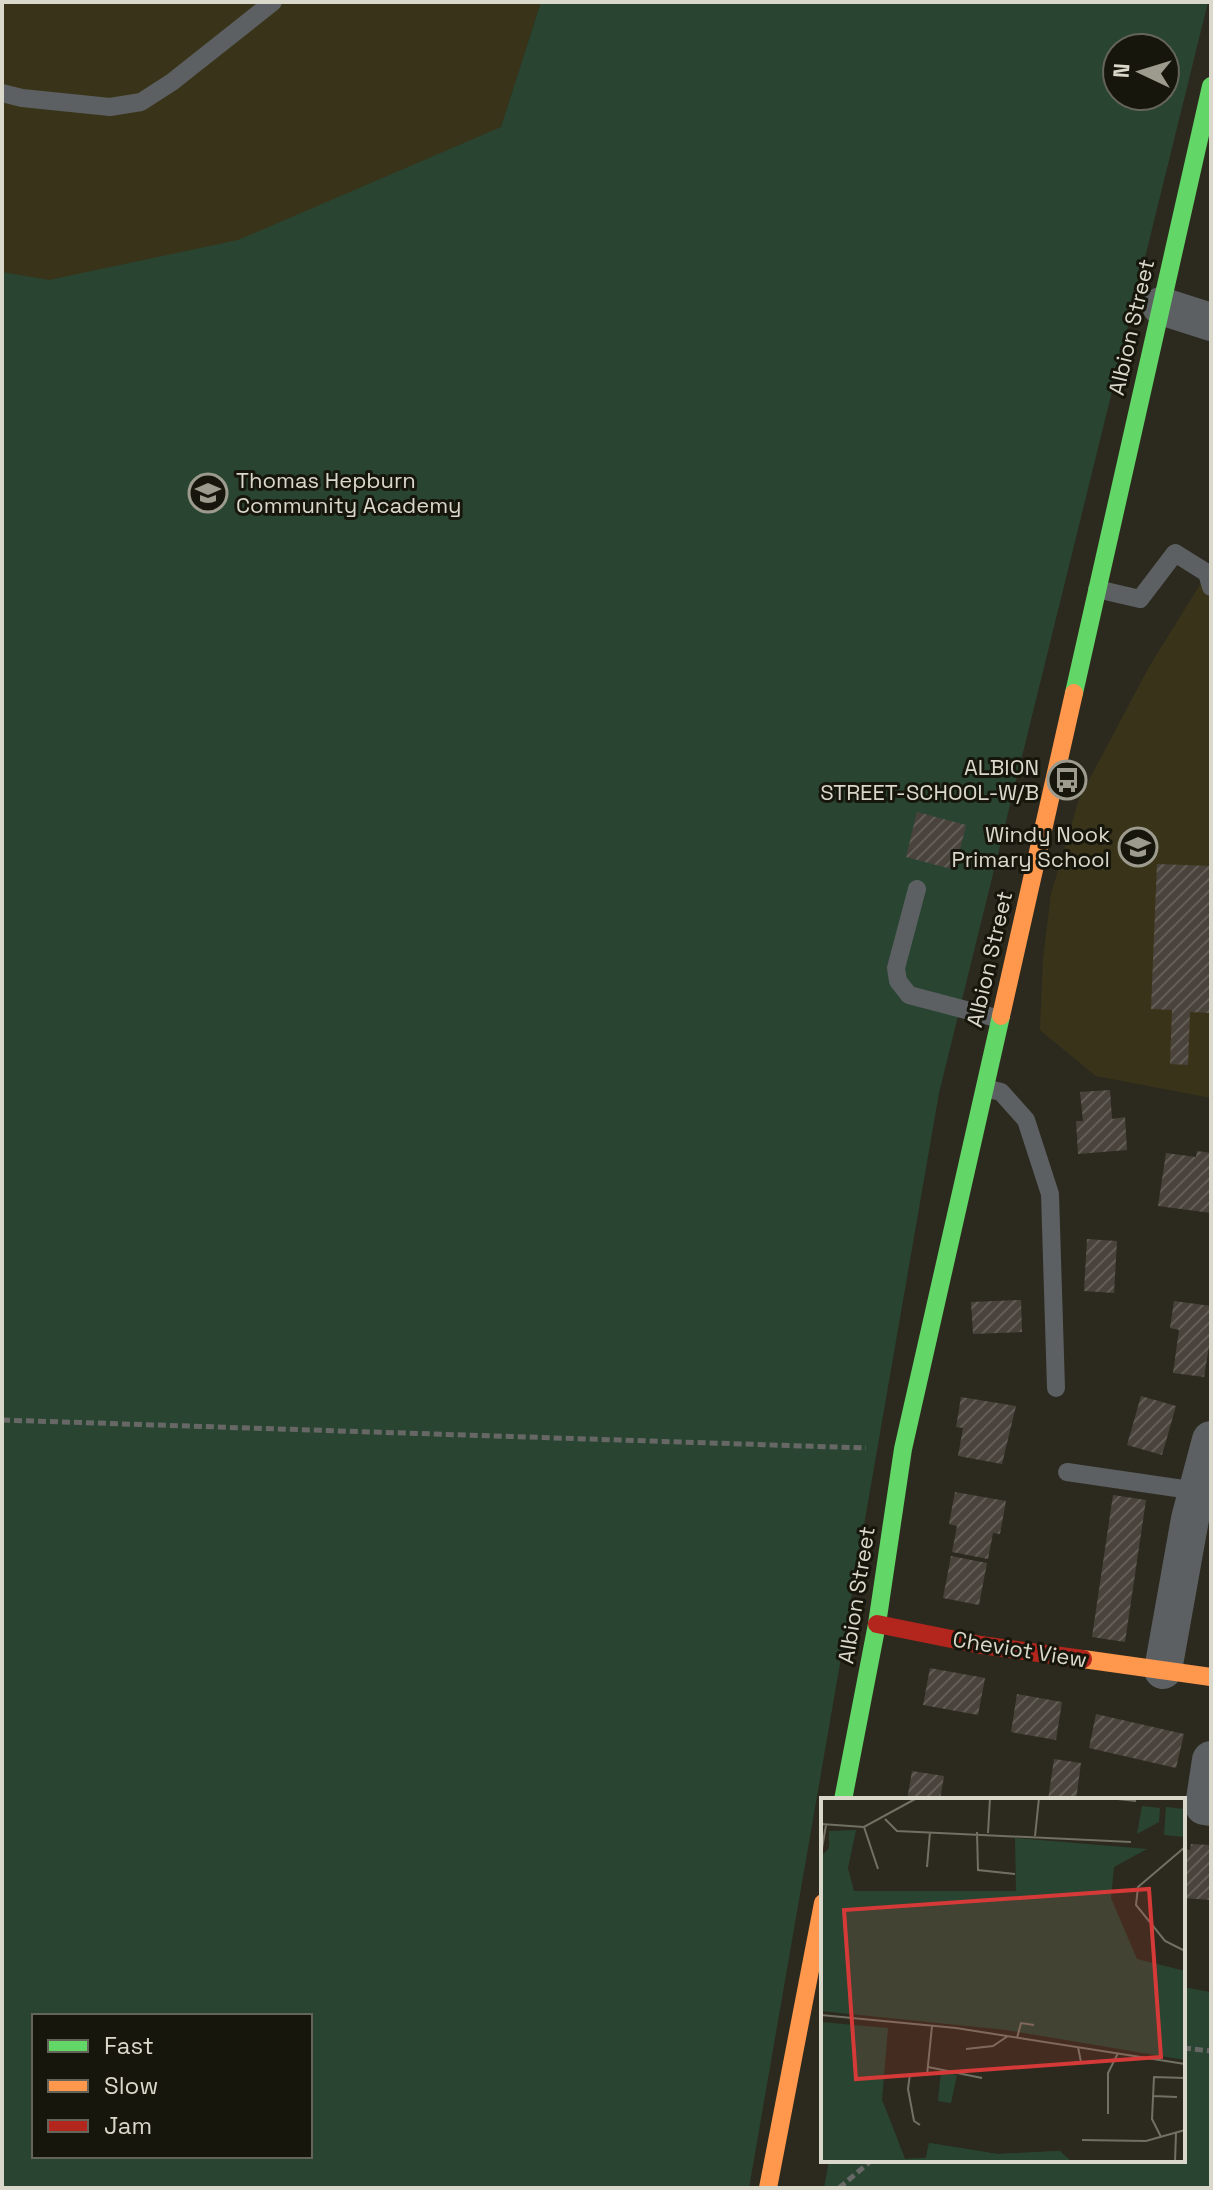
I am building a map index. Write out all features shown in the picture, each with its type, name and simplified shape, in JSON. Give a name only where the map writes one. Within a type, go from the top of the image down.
[{"type":"street","name":"Albion Street","points":[[843,1798],[877,1624],[903,1449],[1211,86]]},
{"type":"street","points":[[1161,306],[1211,322]]},
{"type":"street","points":[[1163,1670],[1197,1491],[1211,1440]]},
{"type":"street","name":"Cheviot View","points":[[877,1624],[981,1645],[1211,1677]]},
{"type":"street","points":[[1211,1760],[1204,1806],[1211,1807]]},
{"type":"street","points":[[768,2188],[821,1913]]},
{"type":"lane","points":[[2,93],[110,107],[141,102],[172,82],[273,2]]},
{"type":"lane","points":[[1096,589],[1140,599],[1175,553],[1207,573],[1211,587]]},
{"type":"lane","points":[[917,889],[896,968],[898,981],[909,995],[1000,1019]]},
{"type":"lane","points":[[984,1087],[1001,1092],[1026,1120],[1050,1194],[1056,1388]]},
{"type":"lane","points":[[1067,1472],[1197,1491]]},
{"type":"path","points":[[2,1420],[871,1448]]},
{"type":"path","points":[[1185,2048],[1211,2051]]},
{"type":"path","points":[[839,2188],[870,2162]]},
{"type":"shaded area","name":"Thomas Hepburn Community Academy","points":[[2,2],[541,2],[501,127],[2,838]]},
{"type":"shaded area","name":"Windy Nook Primary School","points":[[1211,567],[1211,1098],[1096,1076],[1040,1030],[1043,960],[1051,894],[1079,799],[1149,667]]},
{"type":"green space","points":[[541,2],[1208,2],[1181,112],[1181,32],[1101,32],[1101,112],[1181,112],[939,1093],[749,2188],[2,2188],[2,272],[49,280],[238,240],[501,127]]},
{"type":"green space","points":[[1185,1987],[1211,1992],[1211,2188],[824,2188],[829,2162],[1185,2162]]},
{"type":"building","points":[[917,812],[966,825],[955,870],[906,857]]},
{"type":"building","points":[[1157,864],[1211,866],[1211,1013],[1190,1012],[1188,1065],[1170,1064],[1172,1010],[1151,1009]]},
{"type":"building","points":[[1110,1090],[1112,1119],[1125,1117],[1127,1150],[1078,1154],[1076,1121],[1083,1121],[1080,1092]]},
{"type":"building","points":[[1197,1151],[1211,1153],[1211,1213],[1158,1206],[1166,1153],[1196,1157]]},
{"type":"building","points":[[1087,1239],[1117,1241],[1114,1293],[1084,1291]]},
{"type":"building","points":[[1021,1300],[1022,1332],[973,1334],[971,1302]]},
{"type":"building","points":[[1174,1301],[1211,1306],[1211,1334],[1204,1377],[1173,1373],[1179,1330],[1170,1328]]},
{"type":"building","points":[[1141,1396],[1176,1406],[1162,1455],[1127,1445]]},
{"type":"building","points":[[961,1397],[1016,1406],[1002,1464],[958,1456],[963,1428],[956,1427]]},
{"type":"building","points":[[955,1492],[1006,1501],[1000,1534],[993,1533],[988,1559],[952,1552],[957,1526],[949,1524]]},
{"type":"building","points":[[1113,1495],[1146,1500],[1125,1642],[1092,1637]]},
{"type":"building","points":[[951,1556],[987,1563],[979,1605],[943,1598]]},
{"type":"building","points":[[930,1668],[985,1678],[978,1715],[923,1705]]},
{"type":"building","points":[[1017,1694],[1062,1702],[1056,1740],[1011,1732]]},
{"type":"building","points":[[1096,1714],[1184,1734],[1176,1768],[1089,1748]]},
{"type":"building","points":[[1054,1759],[1081,1763],[1076,1798],[1048,1798]]},
{"type":"building","points":[[912,1771],[944,1776],[940,1798],[907,1798]]},
{"type":"building","points":[[1191,1844],[1211,1845],[1211,1900],[1185,1898],[1185,1849],[1190,1850]]},
{"type":"traffic: fast","points":[[1074,693],[1211,86]]},
{"type":"traffic: fast","points":[[843,1798],[877,1624],[903,1449],[1001,1016]]},
{"type":"traffic: slow","points":[[1001,1016],[1074,693]]},
{"type":"traffic: slow","points":[[1083,1659],[1211,1677]]},
{"type":"traffic: slow","points":[[768,2188],[821,1913]]},
{"type":"traffic: jam","points":[[877,1624],[981,1645],[1083,1659]]},
{"type":"place","name":"Thomas Hepburn Community Academy","points":[[208,493]]},
{"type":"place","name":"ALBION STREET-SCHOOL-W/B","points":[[1067,780]]},
{"type":"place","name":"Windy Nook Primary School","points":[[1138,847]]}]
